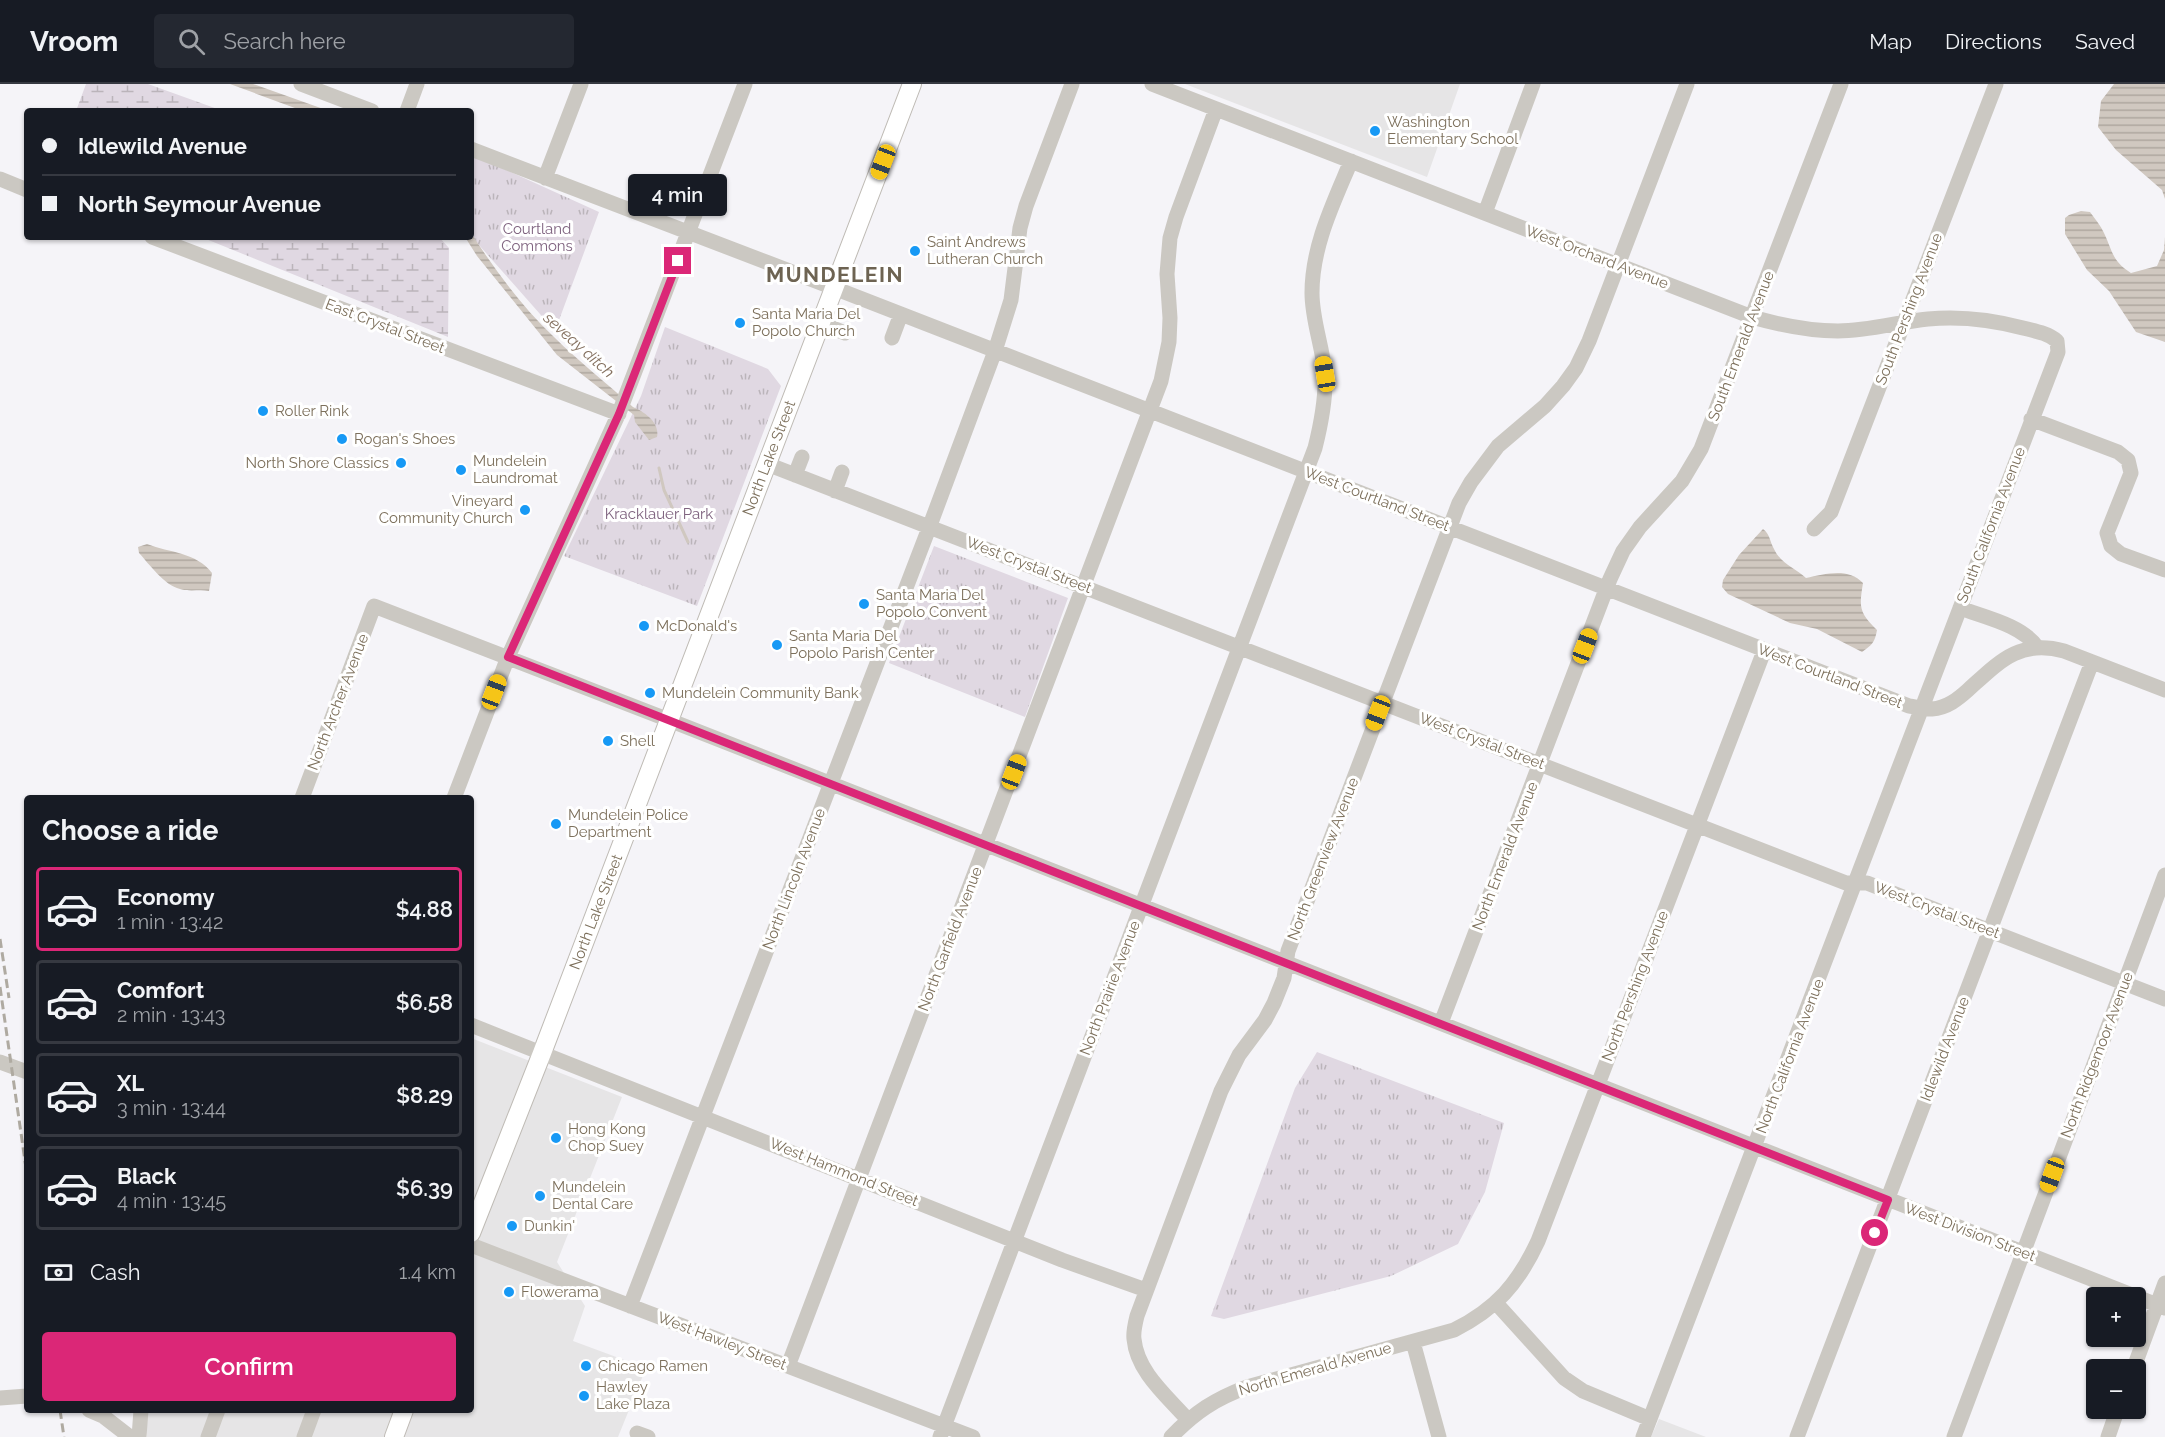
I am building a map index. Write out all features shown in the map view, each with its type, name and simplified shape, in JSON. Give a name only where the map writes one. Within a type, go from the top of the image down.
[{"type":"main road","name":"North Lake Street","points":[[474,1225],[912,84]]},
{"type":"main road","points":[[394,1437],[403,1413]]},
{"type":"street","points":[[301,84],[364,108]]},
{"type":"street","points":[[408,108],[417,84]]},
{"type":"street","points":[[546,178],[581,84]]},
{"type":"street","points":[[455,795],[508,657],[619,414],[745,84]]},
{"type":"street","name":"North Lincoln Avenue","points":[[630,1306],[995,351],[1011,300],[1020,228],[1026,206],[1072,84]]},
{"type":"street","name":"West Orchard Avenue","points":[[1152,84],[1752,317],[1779,325],[1818,331],[1859,330],[1928,319],[1981,319],[2038,332],[2053,337],[2057,341]]},
{"type":"street","points":[[1485,213],[1533,84]]},
{"type":"street","name":"North Greenview Avenue","points":[[1188,1420],[1144,1371],[1136,1352],[1133,1336],[1146,1290],[1225,1082],[1239,1055],[1265,1020],[1284,978],[1288,951],[1449,527],[1463,496],[1484,463],[1498,446],[1545,406],[1576,368],[1589,341],[1687,84]]},
{"type":"street","name":"South Emerald Avenue","points":[[1607,588],[1623,551],[1640,527],[1667,499],[1701,450],[1841,84]]},
{"type":"street","name":"South Pershing Avenue","points":[[1814,529],[1831,512],[1996,84]]},
{"type":"street","name":"North Garfield Avenue","points":[[788,1366],[1151,411],[1161,381],[1169,342],[1167,274],[1170,238],[1216,109]]},
{"type":"street","name":"West Courtland Street","points":[[474,150],[1607,588],[1764,651],[1909,706],[1922,708]]},
{"type":"street","name":"North Prairie Avenue","points":[[942,1431],[1142,907],[1320,430],[1325,374],[1313,314],[1313,272],[1323,229],[1351,161]]},
{"type":"street","points":[[0,179],[24,188]]},
{"type":"street","name":"East Crystal Street","points":[[160,240],[619,414]]},
{"type":"street","points":[[892,338],[901,314]]},
{"type":"street","points":[[820,323],[845,333]]},
{"type":"street","name":"South California Avenue","points":[[1922,708],[2058,352],[2057,341]]},
{"type":"street","points":[[2031,419],[2118,452],[2128,460],[2130,473],[2107,533],[2111,546],[2121,554],[2165,570]]},
{"type":"street","points":[[795,475],[802,457]]},
{"type":"street","name":"West Crystal Street","points":[[767,464],[1846,883],[1867,883],[2165,999]]},
{"type":"street","points":[[835,491],[842,472]]},
{"type":"street","name":"North Emerald Avenue","points":[[1441,1023],[1607,588]]},
{"type":"street","name":"West Division Street","points":[[374,606],[2161,1306]]},
{"type":"street","name":"North Archer Avenue","points":[[303,795],[374,606]]},
{"type":"street","points":[[1960,608],[2011,628],[2032,639],[2037,647]]},
{"type":"street","points":[[1922,708],[1933,709],[1948,705],[1999,663],[2016,652],[2037,647],[2057,649],[2165,690]]},
{"type":"street","name":"North Pershing Avenue","points":[[1413,1342],[1454,1330],[1475,1319],[1508,1292],[1528,1262],[1764,651]]},
{"type":"street","name":"Idlewild Avenue","points":[[1797,1437],[2092,662]]},
{"type":"street","name":"North California Avenue","points":[[1643,1437],[1922,708]]},
{"type":"street","name":"North Ridgemoor Avenue","points":[[1954,1437],[2165,875]]},
{"type":"street","name":"West Hammond Street","points":[[474,1026],[1014,1241],[1146,1290]]},
{"type":"street","points":[[0,1062],[24,1071]]},
{"type":"street","name":"West Hawley Street","points":[[474,1246],[788,1366],[942,1431],[973,1437]]},
{"type":"street","points":[[2138,1359],[2161,1306],[2165,1283]]},
{"type":"street","points":[[1496,1303],[1564,1378],[1583,1391],[1650,1419]]},
{"type":"street","points":[[1413,1342],[1439,1437]]},
{"type":"street","name":"North Emerald Avenue","points":[[1188,1420],[1206,1405],[1224,1395],[1247,1387],[1413,1342]]},
{"type":"street","points":[[0,1398],[24,1396]]},
{"type":"street","points":[[96,1413],[130,1437]]},
{"type":"street","points":[[139,1437],[141,1413]]},
{"type":"street","points":[[208,1437],[218,1413]]},
{"type":"street","points":[[304,1437],[313,1413]]},
{"type":"street","points":[[2108,1437],[2114,1419]]},
{"type":"street","points":[[1171,1437],[1188,1420]]},
{"type":"shaded area","points":[[230,84],[253,84],[321,108],[295,108]]},
{"type":"shaded area","name":"Washington Elementary School","points":[[1185,84],[1460,84],[1427,177]]},
{"type":"shaded area","points":[[2114,84],[2165,84],[2165,199],[2162,190],[2116,150],[2098,127],[2101,101]]},
{"type":"shaded area","points":[[2081,211],[2090,212],[2103,230],[2116,260],[2131,273],[2157,266],[2164,250],[2165,237],[2165,342],[2136,332],[2109,291],[2087,270],[2065,234],[2065,218]]},
{"type":"shaded area","points":[[474,237],[499,274],[542,325],[633,407],[651,419],[656,427],[657,437],[649,440],[635,422],[634,415],[557,355],[477,256],[467,240],[474,240]]},
{"type":"shaded area","points":[[1763,529],[1780,558],[1806,578],[1843,573],[1863,583],[1862,609],[1877,630],[1874,640],[1868,647],[1862,652],[1817,629],[1790,623],[1728,594],[1722,587],[1723,580],[1739,555]]},
{"type":"shaded area","points":[[147,544],[182,554],[206,566],[212,573],[209,591],[184,590],[168,583],[139,553],[138,547]]},
{"type":"shaded area","points":[[474,1039],[622,1097],[557,1262],[585,1306],[573,1341],[646,1368],[618,1437],[147,1437],[144,1413],[474,1413]]},
{"type":"shaded area","points":[[1659,1419],[1706,1437],[1651,1437]]},
{"type":"green space","points":[[86,84],[148,84],[215,108],[77,108]]},
{"type":"green space","name":"Courtland Commons","points":[[474,155],[599,212],[555,331],[474,239]]},
{"type":"green space","points":[[208,240],[442,240],[449,248],[448,337]]},
{"type":"green space","name":"Kracklauer Park","points":[[665,327],[768,369],[781,386],[697,606],[564,556],[641,396]]},
{"type":"green space","points":[[934,546],[1068,598],[1025,717],[889,663]]},
{"type":"green space","points":[[1317,1052],[1504,1123],[1485,1192],[1458,1244],[1391,1276],[1224,1319],[1211,1316],[1295,1088]]},
{"type":"waterway","points":[[659,468],[664,490],[688,542]]},
{"type":"railway","points":[[0,939],[9,998]]},
{"type":"railway","points":[[0,987],[24,1154]]},
{"type":"railway","points":[[60,1413],[64,1437]]},
{"type":"place","name":"Washington Elementary School","points":[[1375,131]]},
{"type":"place","name":"Saint Andrews Lutheran Church","points":[[915,251]]},
{"type":"place","name":"Santa Maria Del Popolo Church","points":[[740,323]]},
{"type":"place","name":"Roller Rink","points":[[263,411]]},
{"type":"place","name":"Rogan's Shoes","points":[[342,439]]},
{"type":"place","name":"North Shore Classics","points":[[401,463]]},
{"type":"place","name":"Mundelein Laundromat","points":[[461,470]]},
{"type":"place","name":"Vineyard Community Church","points":[[525,510]]},
{"type":"place","name":"Santa Maria Del Popolo Convent","points":[[864,604]]},
{"type":"place","name":"McDonald's","points":[[644,626]]},
{"type":"place","name":"Santa Maria Del Popolo Parish Center","points":[[777,645]]},
{"type":"place","name":"Mundelein Community Bank","points":[[650,693]]},
{"type":"place","name":"Shell","points":[[608,741]]},
{"type":"place","name":"Mundelein Police Department","points":[[556,824]]},
{"type":"place","name":"Hong Kong Chop Suey","points":[[556,1138]]},
{"type":"place","name":"Mundelein Dental Care","points":[[540,1196]]},
{"type":"place","name":"Dunkin'","points":[[512,1226]]},
{"type":"place","name":"Flowerama","points":[[509,1292]]},
{"type":"place","name":"Chicago Ramen","points":[[586,1366]]},
{"type":"place","name":"Hawley Lake Plaza","points":[[584,1396]]},
{"type":"district","name":"MUNDELEIN","points":[[835,274]]},
{"type":"route","points":[[678,261],[619,414],[508,657],[1888,1200],[1875,1233]]},
{"type":"water label","name":"seveay ditch","points":[[579,345]]}]
